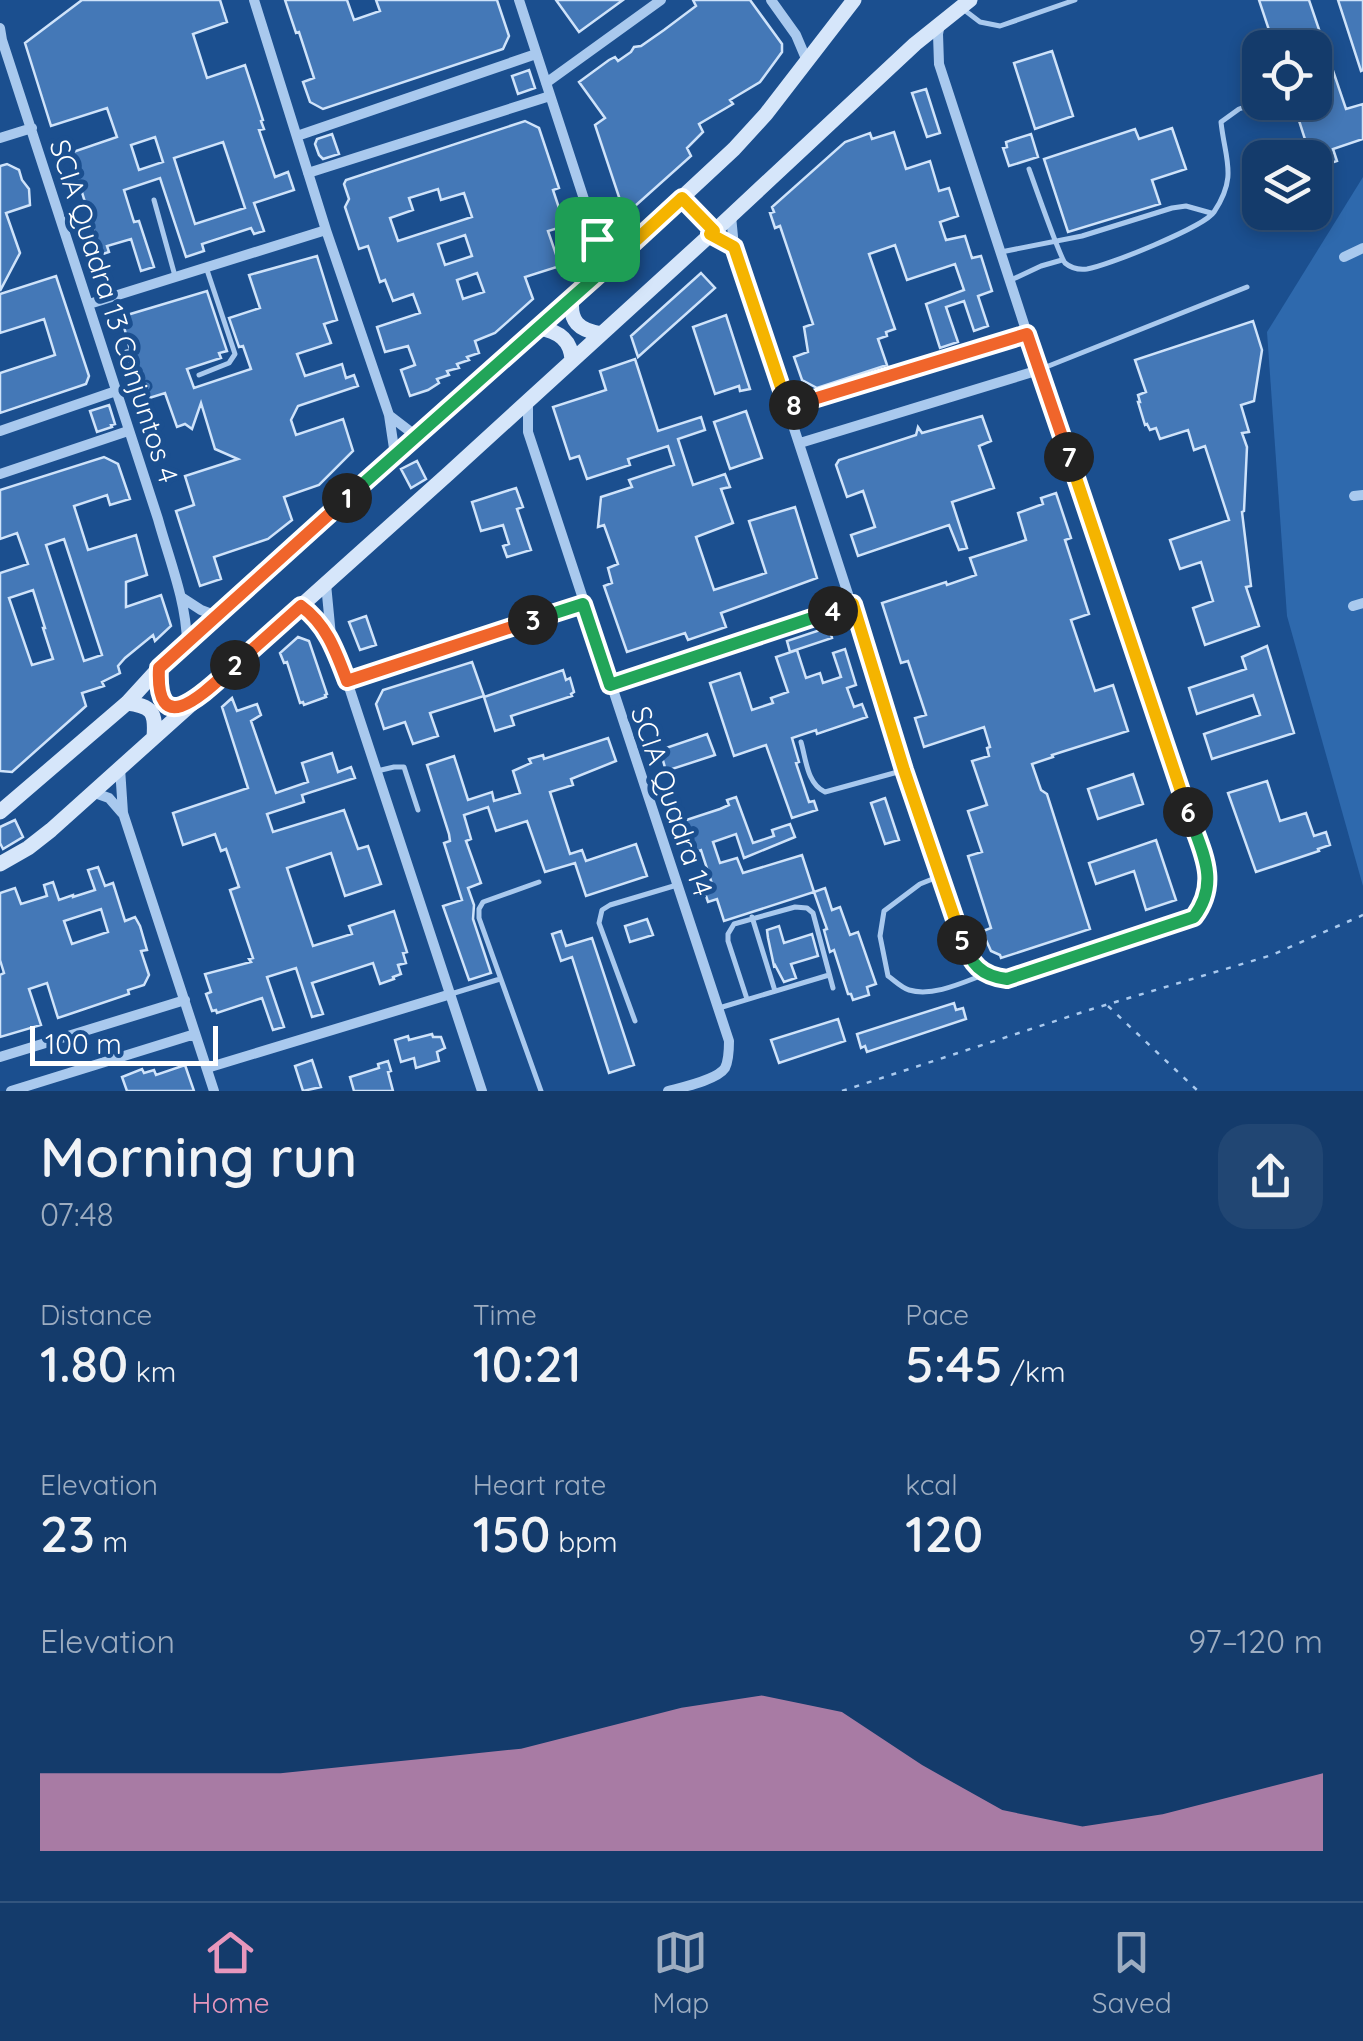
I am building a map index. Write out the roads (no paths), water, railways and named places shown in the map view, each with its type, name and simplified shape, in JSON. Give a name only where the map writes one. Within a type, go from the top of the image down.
[{"type":"main road","points":[[2,807],[127,703],[159,668],[734,150],[854,0]]},
{"type":"main road","points":[[0,864],[40,839],[602,334],[915,44],[965,4]]},
{"type":"main road","points":[[572,298],[573,320],[580,328],[602,334]]},
{"type":"main road","points":[[538,328],[560,335],[568,344],[572,360]]},
{"type":"main road","points":[[159,668],[158,685],[166,702],[179,707],[190,704]]},
{"type":"main road","points":[[127,703],[152,712],[156,720],[154,737]]},
{"type":"street","points":[[254,0],[389,415],[406,445]]},
{"type":"street","points":[[519,0],[597,239],[611,263]]},
{"type":"street","points":[[546,83],[660,0]]},
{"type":"street","points":[[771,0],[796,35],[814,52]]},
{"type":"street","points":[[939,64],[941,23]]},
{"type":"street","points":[[796,35],[814,52]]},
{"type":"street","name":"SCIA Quadra 13 Conjuntos 4","points":[[0,36],[158,519],[180,596],[187,643]]},
{"type":"street","points":[[719,227],[734,247],[904,770],[967,954],[975,966],[986,974],[1007,979],[1194,917],[1208,892],[1208,872],[939,64],[934,54],[915,44]]},
{"type":"street","points":[[297,136],[536,54]]},
{"type":"street","points":[[308,173],[550,96]]},
{"type":"street","points":[[0,138],[32,128]]},
{"type":"street","points":[[719,227],[734,247]]},
{"type":"street","points":[[89,304],[326,230]]},
{"type":"street","points":[[597,239],[611,263]]},
{"type":"street","points":[[1344,257],[1363,248]]},
{"type":"street","points":[[788,408],[1027,334]]},
{"type":"street","points":[[800,443],[1039,370]]},
{"type":"street","points":[[0,431],[116,391]]},
{"type":"street","name":"SCIA Quadra 14","points":[[523,405],[528,432],[583,604],[729,1042],[725,1068],[715,1076],[668,1091]]},
{"type":"street","points":[[389,415],[406,445]]},
{"type":"street","points":[[504,423],[528,432]]},
{"type":"street","points":[[0,474],[128,432]]},
{"type":"street","points":[[313,595],[320,622],[332,642]]},
{"type":"street","points":[[313,595],[347,681],[482,1091]]},
{"type":"street","points":[[180,596],[217,616]]},
{"type":"street","points":[[347,681],[583,604]]},
{"type":"street","points":[[610,685],[853,604]]},
{"type":"street","points":[[114,773],[123,813],[214,1091]]},
{"type":"street","points":[[92,792],[109,798],[123,813]]},
{"type":"street","points":[[207,1068],[450,994]]},
{"type":"street","points":[[0,1058],[184,1000]]},
{"type":"street","points":[[11,1091],[196,1034]]},
{"type":"lane","points":[[965,4],[980,22],[1000,26],[1075,0]]},
{"type":"lane","points":[[1029,169],[1062,260],[1071,267],[1090,269],[1171,238],[1213,214],[1229,182],[1221,122],[1242,108]]},
{"type":"lane","points":[[154,200],[175,276]]},
{"type":"lane","points":[[1001,252],[1057,242],[1172,208],[1186,206],[1213,214]]},
{"type":"lane","points":[[1011,280],[1062,260]]},
{"type":"lane","points":[[199,375],[229,363],[234,354],[206,267]]},
{"type":"lane","points":[[1039,370],[1247,287]]},
{"type":"lane","points":[[800,742],[812,783],[825,792],[904,770]]},
{"type":"lane","points":[[377,771],[394,766],[404,768],[418,810]]},
{"type":"lane","points":[[940,876],[920,884],[884,911],[880,936],[888,976],[907,990],[924,992],[986,974]]},
{"type":"lane","points":[[539,882],[483,902],[479,910],[481,929],[541,1091]]},
{"type":"lane","points":[[635,1021],[599,923],[600,916],[610,905],[677,885]]},
{"type":"lane","points":[[747,999],[728,934],[734,924],[796,907],[813,913],[833,988]]},
{"type":"lane","points":[[752,918],[775,991]]},
{"type":"lane","points":[[718,1008],[829,975]]},
{"type":"lane","points":[[450,994],[500,979]]}]
